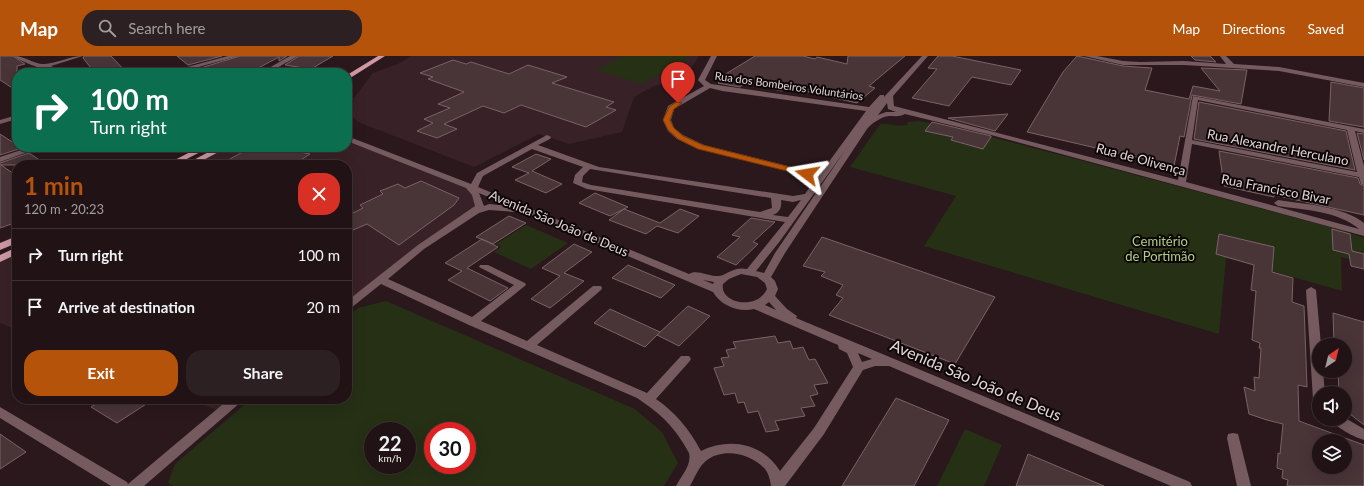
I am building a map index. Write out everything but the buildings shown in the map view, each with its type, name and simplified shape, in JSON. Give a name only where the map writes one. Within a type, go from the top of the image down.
[{"type":"main road","points":[[352,69],[372,56]]},
{"type":"main road","points":[[352,75],[382,56]]},
{"type":"main road","points":[[179,160],[196,152]]},
{"type":"main road","points":[[198,160],[214,152]]},
{"type":"main road","points":[[0,247],[12,241]]},
{"type":"main road","points":[[0,259],[12,253]]},
{"type":"street","points":[[17,56],[28,62],[49,68]]},
{"type":"street","points":[[44,66],[80,56]]},
{"type":"street","points":[[188,68],[236,56]]},
{"type":"street","points":[[272,68],[295,56]]},
{"type":"street","name":"Rua dos Bombeiros Voluntários","points":[[714,56],[701,80],[709,86],[740,92],[911,114]]},
{"type":"street","points":[[750,272],[821,177],[918,56]]},
{"type":"street","points":[[874,110],[890,96],[925,56]]},
{"type":"street","points":[[1087,56],[1123,63],[1184,63],[1279,70],[1364,85]]},
{"type":"street","points":[[1223,56],[1232,66]]},
{"type":"street","points":[[709,86],[671,108],[667,120],[671,129],[680,137],[701,147],[821,177]]},
{"type":"street","points":[[890,96],[890,107],[911,114]]},
{"type":"street","points":[[1182,183],[1195,96],[1364,130]]},
{"type":"street","points":[[844,105],[863,112],[867,119]]},
{"type":"street","points":[[766,278],[780,253],[867,119],[886,114],[911,114]]},
{"type":"street","name":"Rua de Olivença","points":[[911,114],[993,133],[1364,232]]},
{"type":"street","points":[[0,122],[12,118]]},
{"type":"street","points":[[1350,128],[1364,178]]},
{"type":"street","points":[[352,135],[399,158]]},
{"type":"street","points":[[480,207],[476,195],[470,185],[480,174],[547,137]]},
{"type":"street","points":[[352,140],[399,158]]},
{"type":"street","name":"Rua Alexandre Herculano","points":[[1188,141],[1364,178]]},
{"type":"street","points":[[532,146],[598,169],[793,199],[808,196]]},
{"type":"street","points":[[0,160],[23,152]]},
{"type":"street","name":"Avenida São João de Deus","points":[[399,158],[470,185],[510,204],[718,290]]},
{"type":"street","points":[[589,166],[579,175],[577,183],[615,192],[790,220]]},
{"type":"street","name":"Rua Francisco Bivar","points":[[1201,188],[1346,216],[1362,224]]},
{"type":"street","points":[[759,215],[770,213],[776,209],[778,205],[775,196]]},
{"type":"street","points":[[471,214],[487,203],[497,201],[510,204]]},
{"type":"street","points":[[352,302],[421,247],[476,211],[489,207],[507,208],[532,213]]},
{"type":"street","points":[[1346,228],[1362,224]]},
{"type":"street","points":[[473,322],[521,285],[484,267]]},
{"type":"street","points":[[666,269],[720,280],[733,273],[750,272],[766,278],[773,288],[770,297],[762,303],[754,305],[735,304],[727,301],[721,296],[718,290],[720,280]]},
{"type":"street","points":[[380,279],[473,322],[648,399],[662,408],[677,421],[689,440],[696,456],[692,469],[690,486]]},
{"type":"street","points":[[528,346],[597,288]]},
{"type":"street","points":[[1311,290],[1318,386]]},
{"type":"street","points":[[770,297],[783,311],[814,330]]},
{"type":"street","name":"Avenida São João de Deus","points":[[754,305],[1185,486]]},
{"type":"street","points":[[830,337],[851,351],[859,367]]},
{"type":"street","points":[[648,399],[685,359]]},
{"type":"street","points":[[778,486],[819,431],[859,367],[875,362],[898,365]]},
{"type":"street","points":[[134,486],[231,404]]},
{"type":"street","points":[[0,412],[122,486]]},
{"type":"street","points":[[1350,426],[1364,434]]},
{"type":"street","points":[[1233,438],[1244,486]]},
{"type":"street","points":[[683,486],[692,469],[703,457],[715,451],[729,448],[743,450],[757,455],[768,463],[775,474],[778,486]]},
{"type":"shaded area","points":[[411,56],[699,56],[686,76],[654,86],[634,97],[622,132],[569,144],[539,134],[474,167],[358,122],[352,116],[353,99],[373,73],[398,64]]},
{"type":"shaded area","points":[[352,140],[466,183],[480,207],[352,302],[352,160],[198,160],[214,152],[352,152]]},
{"type":"shaded area","points":[[12,253],[12,328],[0,323],[0,259]]},
{"type":"shaded area","points":[[203,404],[231,404],[221,412]]},
{"type":"green space","points":[[623,56],[692,57],[642,84],[595,70]]},
{"type":"green space","name":"Cemitério de Portimão","points":[[920,121],[991,137],[1341,230],[1364,238],[1364,263],[1341,257],[1342,291],[1226,258],[1219,334],[924,246],[956,196],[850,167],[880,124],[907,125],[908,122]]},
{"type":"green space","points":[[526,225],[568,243],[531,269],[494,252],[501,247],[496,244]]},
{"type":"green space","points":[[386,301],[635,409],[662,432],[678,463],[664,486],[174,486],[168,483],[175,464],[245,404],[352,404],[352,313],[358,308]]},
{"type":"green space","points":[[965,429],[1002,445],[984,486],[937,486]]},
{"type":"route","points":[[678,103],[671,108],[667,120],[671,129],[680,137],[701,147],[807,174]]}]
